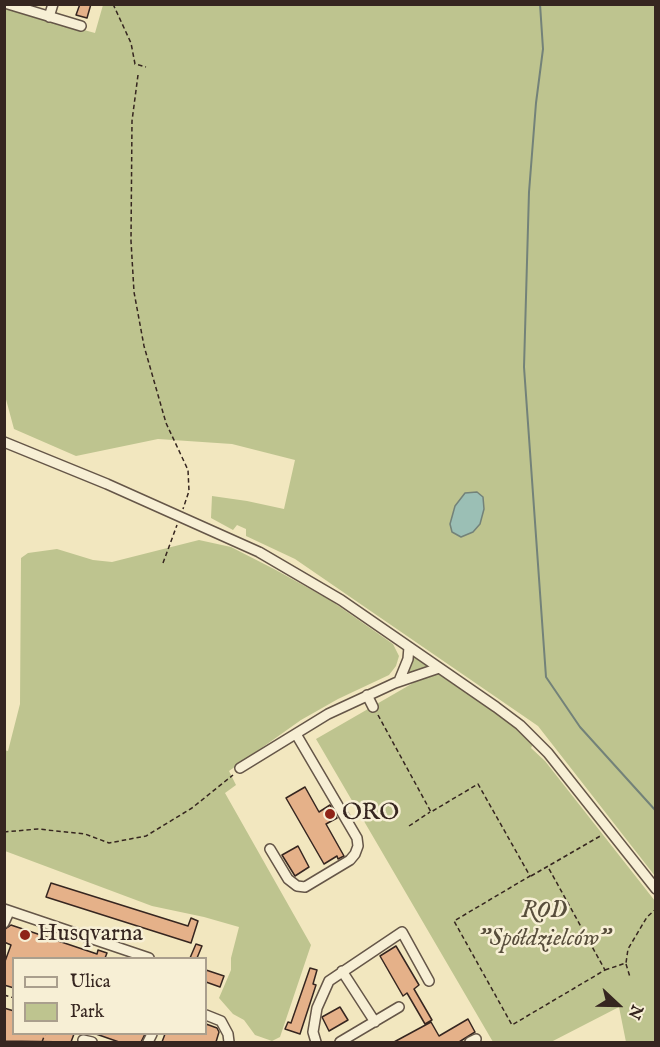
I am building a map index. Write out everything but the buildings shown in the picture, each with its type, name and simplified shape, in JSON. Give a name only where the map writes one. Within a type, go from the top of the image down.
[{"type":"street","points":[[8,4],[81,26]]},
{"type":"street","points":[[49,16],[53,4]]},
{"type":"street","points":[[4,442],[248,546],[305,578],[510,716],[540,744],[656,889]]},
{"type":"street","points":[[399,681],[408,658],[409,647]]},
{"type":"street","points":[[240,768],[328,714],[399,681],[439,668]]},
{"type":"street","points":[[367,695],[373,707]]},
{"type":"street","points":[[270,849],[288,879],[297,886],[305,887],[350,860],[358,846],[357,838],[296,734]]},
{"type":"street","points":[[4,923],[7,910],[147,957]]},
{"type":"street","points":[[316,1042],[313,1032],[317,1008],[329,981],[402,932],[429,981]]},
{"type":"street","points":[[342,971],[375,1022]]},
{"type":"street","points":[[340,1042],[399,1007]]},
{"type":"street","points":[[207,1015],[221,1021],[230,1042]]},
{"type":"path","points":[[113,4],[131,43],[135,64],[146,67]]},
{"type":"path","points":[[138,75],[132,121],[131,241],[134,292],[144,346],[166,423],[188,470],[189,491],[163,563]]},
{"type":"path","points":[[373,707],[431,812]]},
{"type":"path","points":[[4,828],[6,832],[38,829],[85,834],[109,843],[146,836],[192,808],[240,768]]},
{"type":"path","points":[[409,826],[478,784],[530,876]]},
{"type":"path","points":[[603,835],[454,921],[512,1025],[605,970],[626,963]]},
{"type":"path","points":[[548,867],[605,970]]},
{"type":"path","points":[[630,977],[626,963],[628,949],[647,916],[656,909]]},
{"type":"green space","points":[[103,5],[655,5],[655,876],[538,726],[295,559],[246,536],[246,529],[237,525],[233,530],[211,518],[212,496],[284,509],[295,460],[232,444],[158,439],[76,456],[14,429],[4,392],[4,8],[95,33]]},
{"type":"green space","points":[[199,540],[231,547],[330,600],[393,644],[399,656],[396,666],[389,675],[338,699],[301,720],[229,771],[236,785],[225,793],[311,945],[280,1037],[272,1041],[255,1035],[244,1020],[233,1014],[219,998],[231,970],[231,958],[239,927],[152,906],[5,851],[4,750],[8,751],[20,704],[21,558],[28,553],[57,549],[93,560],[112,562]]},
{"type":"green space","points":[[413,654],[431,667],[404,676]]},
{"type":"green space","name":"ROD \"Spółdzielców\"","points":[[440,674],[505,719],[533,744],[531,748],[545,761],[655,901],[655,1042],[626,1042],[619,1007],[551,1042],[493,1042],[316,739],[427,675]]},
{"type":"water","points":[[477,492],[483,497],[484,509],[480,524],[473,532],[461,537],[452,532],[450,524],[455,506],[465,493]]},
{"type":"waterway","points":[[540,4],[543,49],[529,192],[524,367],[546,677],[580,727],[656,811]]},
{"type":"place","name":"ORO","points":[[330,814]]},
{"type":"place","name":"Husqvarna","points":[[25,935]]}]
